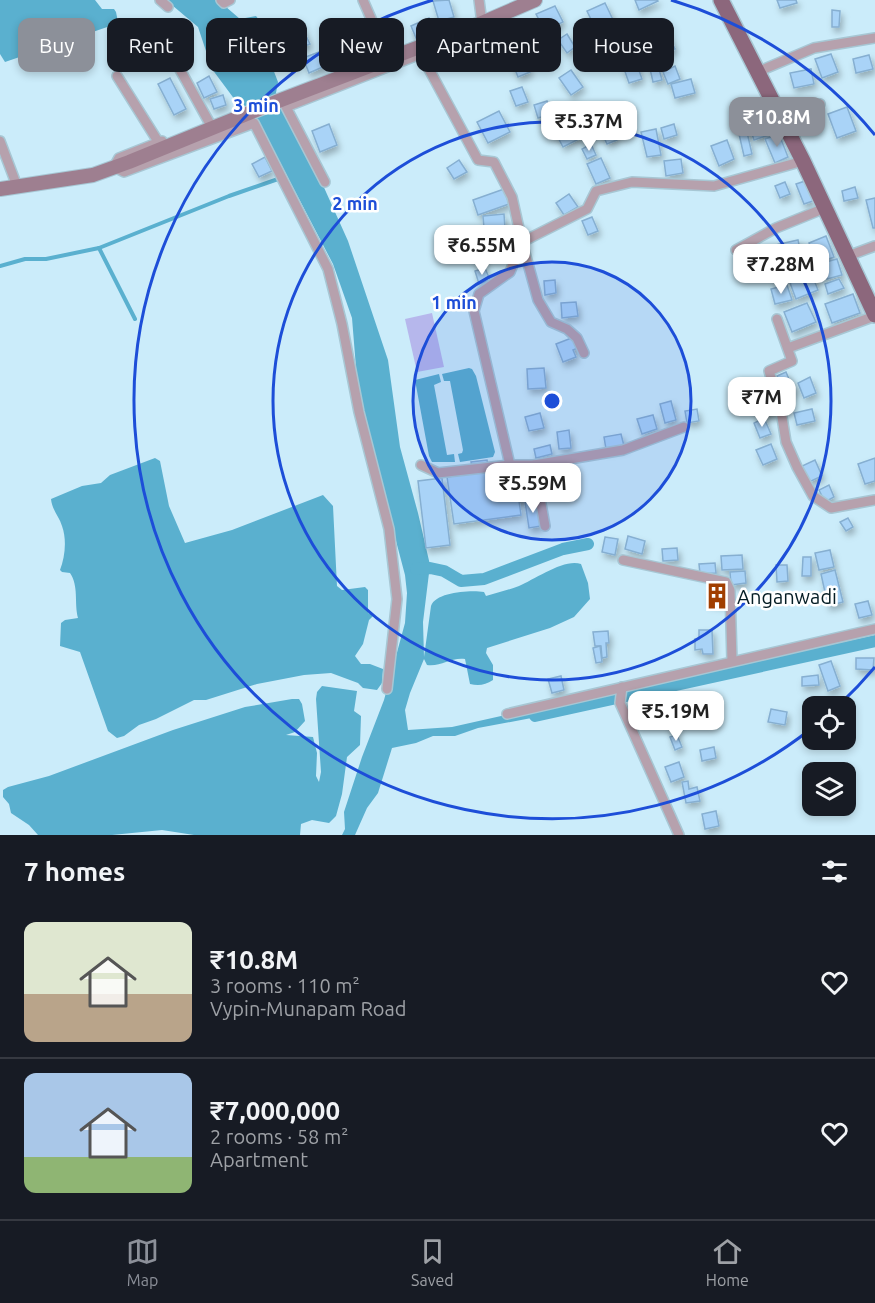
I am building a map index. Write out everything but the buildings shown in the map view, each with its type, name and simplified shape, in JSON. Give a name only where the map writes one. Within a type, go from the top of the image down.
[{"type":"main road","points":[[494,18],[535,0]]},
{"type":"main road","points":[[721,0],[803,161],[875,316]]},
{"type":"main road","points":[[0,189],[93,175],[416,48]]},
{"type":"street","points":[[160,0],[168,7]]},
{"type":"street","points":[[220,0],[224,3],[230,0]]},
{"type":"street","points":[[363,0],[371,18]]},
{"type":"street","points":[[479,0],[481,18]]},
{"type":"street","points":[[757,72],[814,48],[875,38]]},
{"type":"street","points":[[404,46],[407,45],[413,49],[478,160],[494,162],[512,196],[538,300],[551,322],[567,329],[577,338],[584,354]]},
{"type":"street","points":[[325,182],[286,107],[413,57],[413,49]]},
{"type":"street","points":[[181,72],[209,122]]},
{"type":"street","points":[[283,93],[337,72]]},
{"type":"street","points":[[117,76],[159,143]]},
{"type":"street","points":[[778,113],[820,104]]},
{"type":"street","points":[[241,110],[119,158],[114,167],[124,172],[254,123],[328,269],[342,324],[359,412],[389,530],[397,599],[387,688]]},
{"type":"street","points":[[0,141],[17,186]]},
{"type":"street","points":[[510,465],[474,311],[479,294],[510,272],[522,242],[587,209],[596,191],[632,182],[714,186],[803,161]]},
{"type":"street","points":[[736,250],[776,228],[825,208]]},
{"type":"street","points":[[848,256],[875,246]]},
{"type":"street","points":[[788,348],[875,316]]},
{"type":"street","points":[[777,319],[792,361],[769,371],[781,411],[786,442],[813,496],[831,508],[875,500]]},
{"type":"street","points":[[421,465],[438,473],[510,465],[534,465],[623,450],[684,427]]},
{"type":"street","points":[[534,465],[545,526]]},
{"type":"street","points":[[623,560],[726,582],[730,590],[732,661]]},
{"type":"street","points":[[507,714],[875,629]]},
{"type":"street","points":[[622,687],[620,703],[679,835]]},
{"type":"shaded area","points":[[0,0],[95,0],[102,9],[114,9],[116,12],[117,18],[107,18],[107,27],[95,31],[95,18],[18,18],[18,58],[5,62],[0,54]]},
{"type":"shaded area","points":[[166,0],[218,0],[239,18],[206,18],[206,51],[198,27],[194,24],[194,18],[187,18]]},
{"type":"shaded area","points":[[214,72],[274,72],[278,82],[276,93],[313,163],[348,241],[388,360],[400,447],[430,565],[423,622],[424,657],[431,606],[439,598],[471,591],[484,592],[486,596],[519,586],[559,566],[574,563],[581,564],[588,583],[590,599],[574,617],[550,628],[487,648],[486,653],[493,665],[493,680],[487,683],[470,684],[465,659],[427,665],[424,659],[405,710],[408,730],[452,727],[510,714],[559,708],[542,716],[478,728],[455,736],[433,736],[416,743],[392,748],[378,793],[367,808],[355,835],[342,835],[345,829],[344,812],[384,700],[405,623],[407,593],[405,575],[368,435],[357,380],[352,318],[333,264],[251,107],[241,108]]},
{"type":"shaded area","points":[[432,313],[444,367],[417,372],[405,319]]},
{"type":"shaded area","points":[[469,368],[476,376],[495,452],[493,457],[460,462],[458,454],[463,450],[450,381],[444,381],[442,374]]},
{"type":"shaded area","points":[[439,374],[441,382],[434,385],[447,455],[454,454],[455,462],[432,462],[429,456],[415,380]]},
{"type":"shaded area","points":[[155,458],[160,461],[169,506],[185,543],[232,530],[323,495],[333,506],[337,586],[342,590],[365,587],[368,590],[368,613],[374,615],[369,620],[363,644],[355,656],[361,664],[370,664],[383,669],[382,683],[377,690],[363,688],[358,683],[331,673],[304,675],[257,684],[206,700],[194,700],[139,725],[124,736],[117,738],[108,731],[80,652],[60,646],[61,623],[78,618],[73,578],[70,573],[60,570],[65,543],[62,526],[51,499],[82,486],[101,483],[110,475]]},
{"type":"shaded area","points":[[322,686],[357,691],[354,711],[361,716],[360,745],[347,757],[342,794],[336,816],[329,823],[312,820],[301,824],[300,835],[194,835],[162,830],[112,835],[38,835],[29,825],[11,813],[9,804],[3,797],[3,790],[8,787],[49,776],[173,730],[245,707],[292,699],[299,699],[302,704],[305,721],[295,732],[286,735],[313,737],[317,753],[316,776],[319,782],[321,772],[316,699],[317,692]]},
{"type":"waterway","points":[[135,319],[99,248],[229,196],[281,178]]},
{"type":"waterway","points":[[0,266],[25,259],[46,259],[99,248]]},
{"type":"waterway","points":[[416,569],[430,568],[444,571],[461,581],[484,579],[563,549],[588,544]]},
{"type":"waterway","points":[[535,716],[875,641]]},
{"type":"place","name":"Anganwadi","points":[[717,596]]}]
